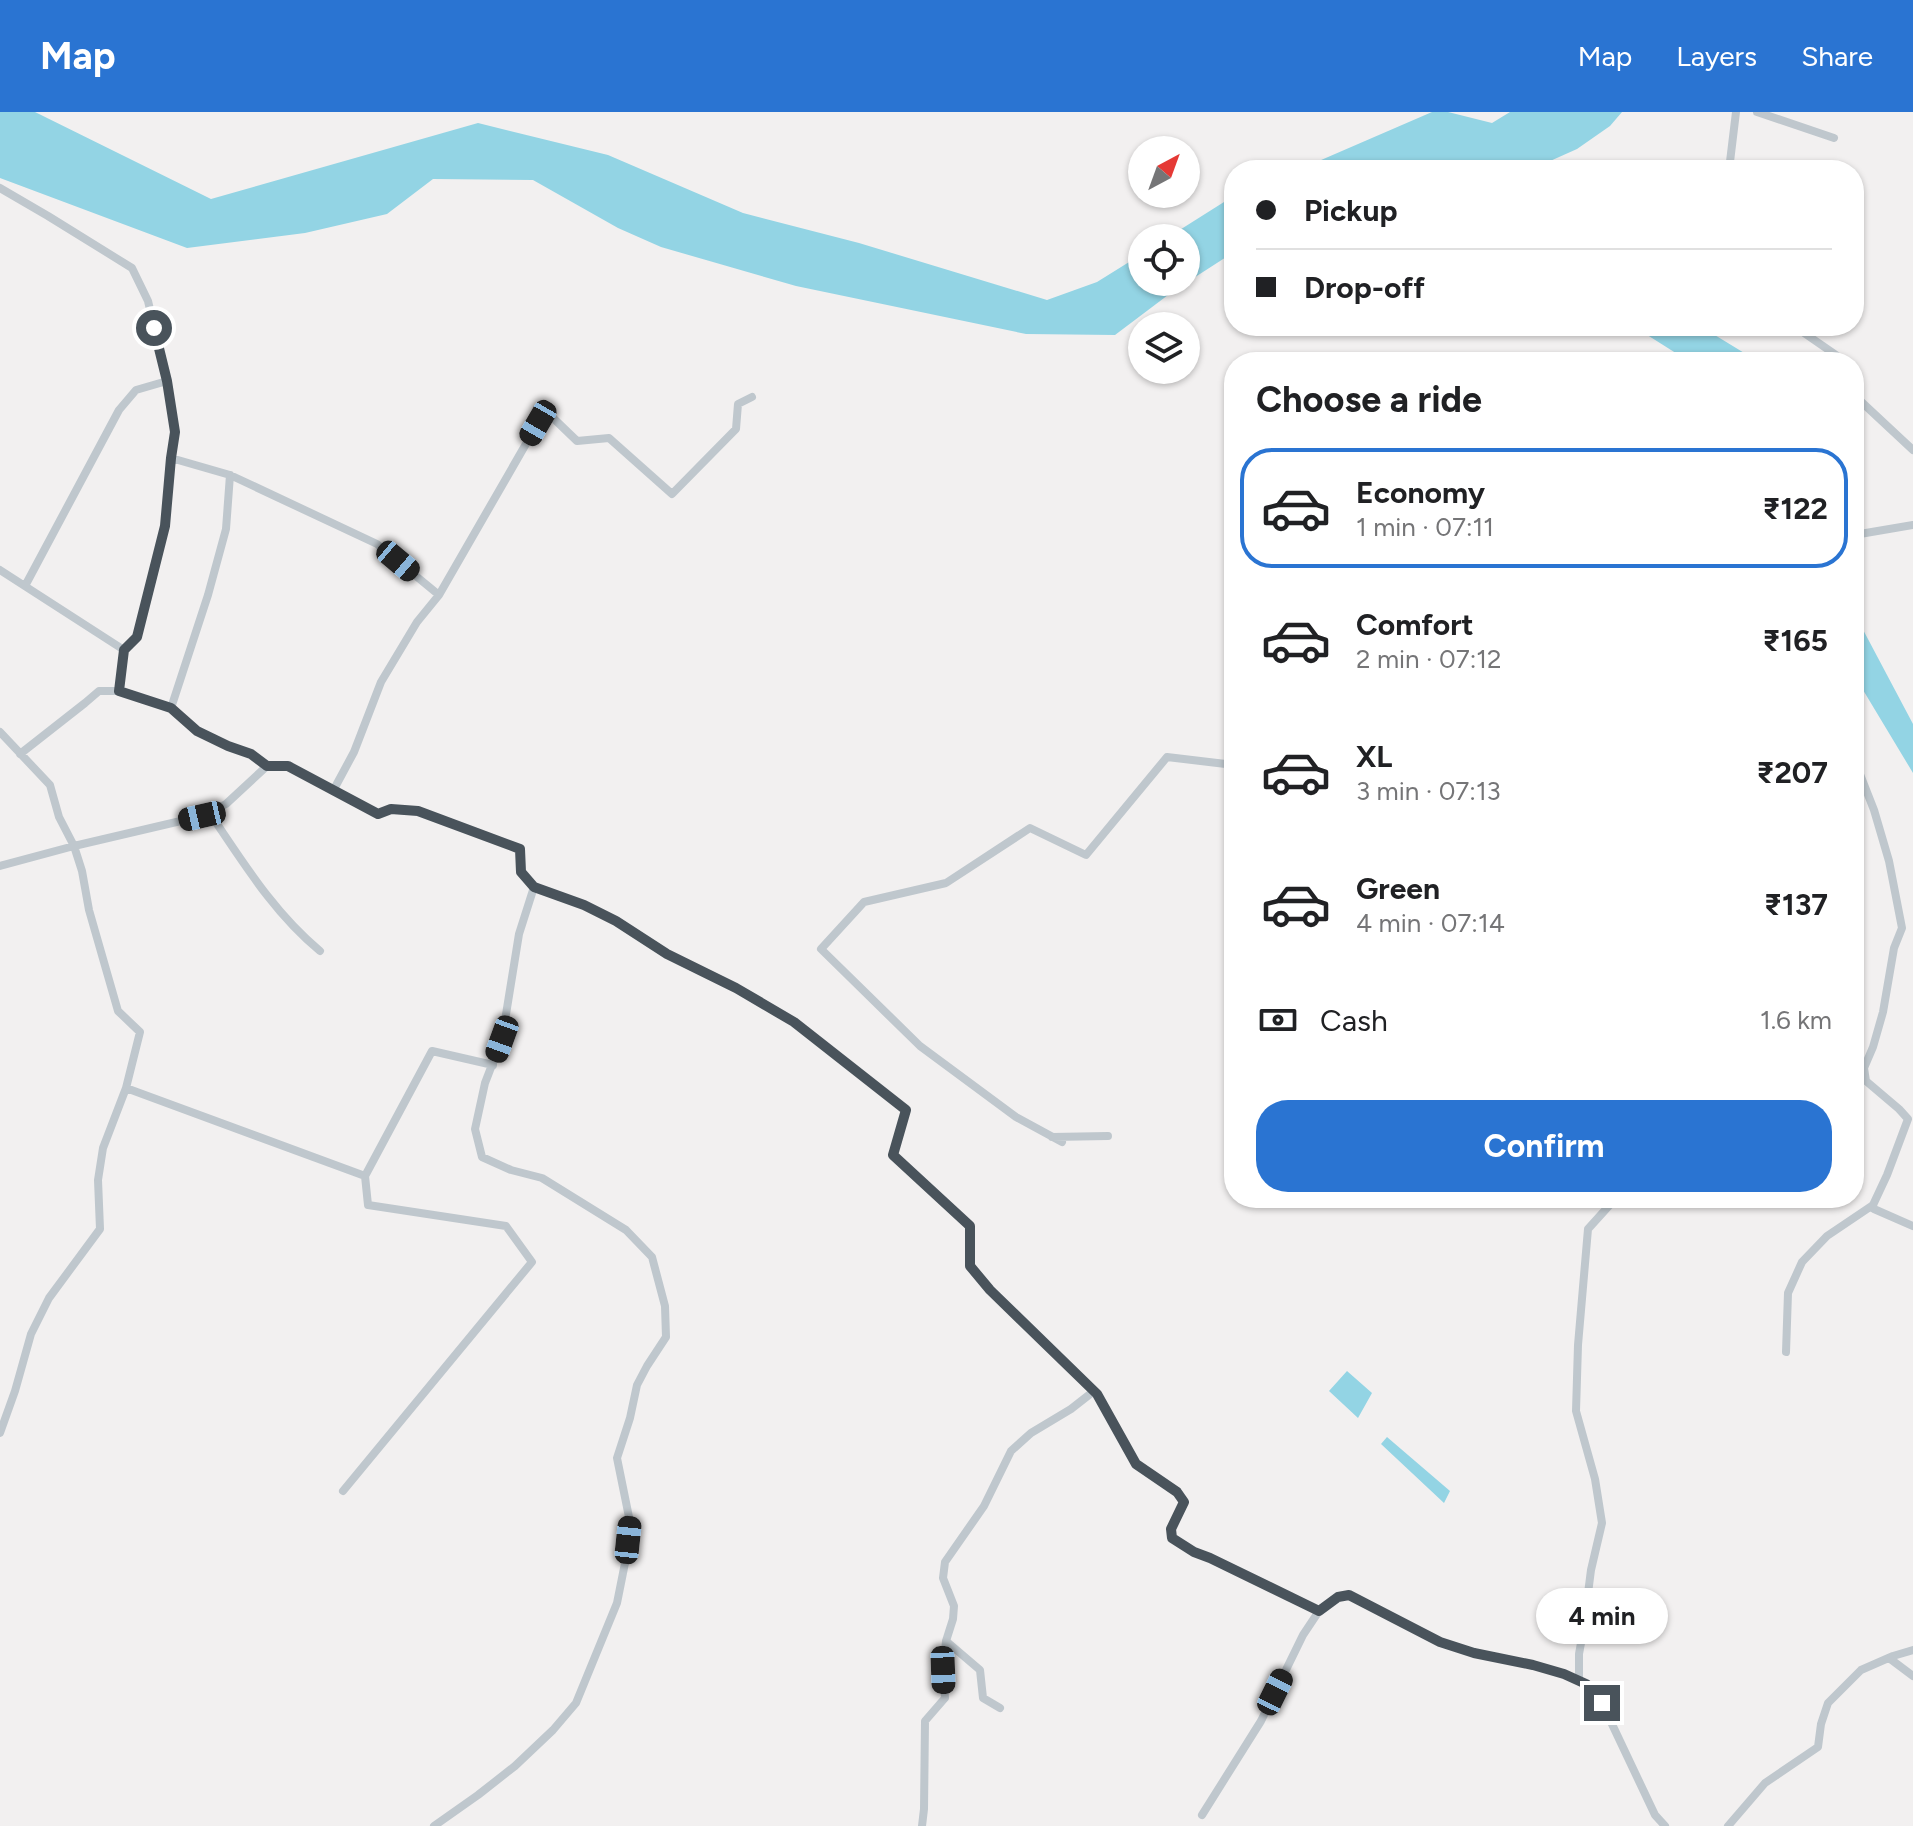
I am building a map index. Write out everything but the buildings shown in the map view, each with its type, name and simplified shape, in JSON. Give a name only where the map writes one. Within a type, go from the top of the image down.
[{"type":"street","points":[[1730,160],[1736,112]]},
{"type":"street","points":[[1757,112],[1834,138]]},
{"type":"street","points":[[0,188],[132,268],[148,301],[167,381],[175,432],[165,526],[137,637],[124,650],[119,691]]},
{"type":"street","points":[[1808,336],[1832,352]]},
{"type":"street","points":[[25,586],[119,410],[136,390],[167,381]]},
{"type":"street","points":[[333,791],[354,752],[381,682],[417,622],[439,595],[538,423],[551,416],[577,441],[609,438],[672,494],[736,429],[738,404],[752,397]]},
{"type":"street","points":[[1864,404],[1913,450]]},
{"type":"street","points":[[171,458],[230,475],[377,544],[439,595]]},
{"type":"street","points":[[171,708],[226,529],[230,475]]},
{"type":"street","points":[[1864,533],[1913,525]]},
{"type":"street","points":[[0,570],[124,650]]},
{"type":"street","points":[[20,754],[99,691],[119,691],[171,708],[197,731],[251,754],[267,766],[288,766],[378,814],[391,809],[418,811],[520,849],[521,872],[534,887],[584,905],[616,921],[667,954],[736,988],[794,1022],[906,1110],[893,1155],[970,1226],[970,1266],[990,1290],[1097,1394],[1136,1464],[1177,1492],[1184,1502],[1171,1529],[1172,1538],[1194,1552],[1319,1611]]},
{"type":"street","points":[[0,732],[50,785],[59,817],[74,846],[82,871],[89,910],[118,1011],[140,1032],[126,1088],[103,1148],[98,1180],[100,1229],[49,1298],[31,1334],[0,1433]]},
{"type":"street","points":[[1062,1142],[1016,1117],[920,1046],[821,949],[864,902],[946,883],[1030,828],[1086,855],[1167,757],[1224,764]]},
{"type":"street","points":[[0,866],[202,816],[226,804],[267,766]]},
{"type":"street","points":[[1786,1352],[1788,1293],[1802,1262],[1827,1236],[1873,1205],[1908,1119],[1866,1081],[1864,1068],[1883,1012],[1894,948],[1902,928],[1889,861],[1864,784]]},
{"type":"street","points":[[209,812],[265,895],[299,934],[320,951]]},
{"type":"street","points":[[434,1826],[515,1766],[576,1703],[617,1603],[626,1558],[630,1522],[617,1458],[637,1385],[666,1337],[665,1306],[652,1257],[626,1230],[542,1178],[511,1170],[482,1157],[475,1129],[485,1083],[502,1039],[519,934],[534,887]]},
{"type":"street","points":[[343,1491],[532,1262],[506,1226],[368,1205],[365,1176],[432,1051],[493,1065]]},
{"type":"street","points":[[126,1088],[365,1176]]},
{"type":"street","points":[[1051,1137],[1108,1136]]},
{"type":"street","points":[[1873,1205],[1880,1213],[1913,1226]]},
{"type":"street","points":[[1579,1681],[1579,1654],[1591,1570],[1602,1523],[1595,1479],[1576,1411],[1578,1345],[1588,1229],[1607,1208]]},
{"type":"street","points":[[922,1826],[925,1721],[945,1698],[943,1670],[946,1641],[953,1619],[954,1606],[943,1578],[945,1562],[984,1506],[1011,1451],[1031,1433],[1094,1391]]},
{"type":"street","points":[[1202,1815],[1261,1721],[1303,1635],[1319,1611],[1338,1597],[1349,1595],[1440,1642],[1564,1674],[1596,1692],[1655,1815],[1665,1826]]},
{"type":"street","points":[[946,1641],[980,1670],[983,1698],[1000,1708]]},
{"type":"street","points":[[1728,1826],[1765,1783],[1818,1747],[1828,1703],[1861,1670],[1913,1650]]},
{"type":"street","points":[[1889,1658],[1913,1676]]},
{"type":"water","points":[[0,112],[35,112],[211,199],[478,123],[608,155],[743,213],[859,243],[1047,300],[1097,282],[1128,263],[1128,296],[1167,296],[1145,312],[1128,312],[1128,325],[1115,335],[1026,334],[796,286],[661,247],[618,228],[533,180],[433,179],[387,214],[305,233],[187,248],[0,178]]},
{"type":"water","points":[[1432,112],[1448,112],[1492,123],[1510,112],[1622,112],[1610,126],[1577,149],[1552,160],[1321,160]]},
{"type":"water","points":[[1224,202],[1224,258],[1200,274],[1200,224],[1189,224]]},
{"type":"water","points":[[1649,336],[1716,336],[1743,352],[1674,352]]},
{"type":"water","points":[[1864,632],[1913,724],[1913,773],[1864,692]]},
{"type":"water","points":[[1347,1371],[1372,1393],[1358,1418],[1329,1391]]},
{"type":"water","points":[[1387,1437],[1450,1491],[1444,1503],[1381,1444]]},
{"type":"route","points":[[154,328],[175,432],[165,526],[137,637],[124,650],[119,691],[171,708],[197,731],[251,754],[267,766],[288,766],[378,814],[391,809],[418,811],[520,849],[521,872],[534,887],[584,905],[616,921],[667,954],[736,988],[794,1022],[906,1110],[893,1155],[970,1226],[970,1266],[990,1290],[1097,1394],[1136,1464],[1177,1492],[1184,1502],[1171,1529],[1172,1538],[1194,1552],[1319,1611],[1338,1597],[1349,1595],[1440,1642],[1564,1674],[1586,1684],[1596,1692],[1602,1703]]}]
